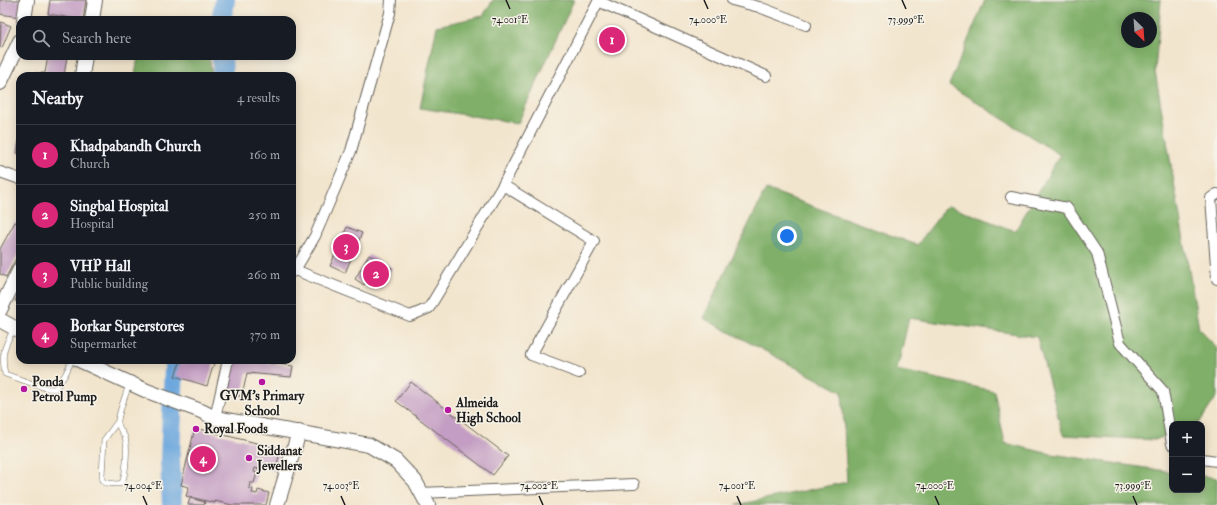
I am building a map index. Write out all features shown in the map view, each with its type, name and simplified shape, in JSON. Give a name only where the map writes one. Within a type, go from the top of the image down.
[{"type":"main road","points":[[25,16],[27,0]]},
{"type":"main road","points":[[93,16],[95,0]]},
{"type":"main road","points":[[0,83],[16,49]]},
{"type":"main road","points":[[83,72],[84,60]]},
{"type":"main road","points":[[0,310],[16,278]]},
{"type":"main road","points":[[0,320],[16,329]]},
{"type":"main road","points":[[88,364],[148,391],[201,411],[215,418],[369,445],[396,461],[415,481],[425,499]]},
{"type":"main road","points":[[277,505],[298,432]]},
{"type":"street","points":[[296,268],[315,236],[351,151],[390,13],[392,0]]},
{"type":"street","points":[[296,272],[410,316],[429,308],[504,185],[598,0],[766,76]]},
{"type":"street","points":[[732,0],[759,7],[806,25]]},
{"type":"street","points":[[0,172],[16,178]]},
{"type":"street","points":[[504,185],[594,241],[531,355],[579,373]]},
{"type":"street","points":[[1217,194],[1211,198],[1216,240],[1217,279]]},
{"type":"street","points":[[1011,197],[1067,208],[1097,253],[1120,343],[1163,391],[1169,426]]},
{"type":"street","points":[[215,418],[227,364]]},
{"type":"street","points":[[1205,459],[1217,461]]},
{"type":"street","points":[[425,499],[634,484]]},
{"type":"lane","points":[[16,331],[4,346],[4,374],[45,388],[55,389],[65,375],[70,364]]},
{"type":"lane","points":[[118,421],[120,429],[125,437],[126,445],[124,477],[122,483],[105,483],[102,480],[104,440],[118,421],[130,383]]},
{"type":"green space","points":[[493,0],[574,0],[518,123],[420,108],[437,26],[483,16]]},
{"type":"green space","points":[[985,0],[1161,0],[1157,47],[1157,12],[1121,12],[1121,48],[1157,48],[1155,71],[1199,329],[1217,348],[1217,396],[1201,421],[1169,421],[1169,434],[1155,440],[1063,435],[1037,337],[909,318],[897,370],[994,391],[1005,443],[1046,453],[1169,472],[1169,493],[1205,493],[1205,476],[1217,478],[1217,505],[736,505],[847,482],[842,392],[703,318],[766,189],[917,245],[948,205],[1015,231],[1060,155],[949,85]]},
{"type":"green space","points":[[137,60],[210,60],[211,72],[136,72]]},
{"type":"building","points":[[0,0],[22,0],[19,16],[0,14]]},
{"type":"building","points":[[50,0],[86,0],[84,16],[60,16],[48,14]]},
{"type":"building","points":[[1,22],[11,26],[2,48],[0,47]]},
{"type":"building","points":[[47,60],[66,60],[65,72],[45,72]]},
{"type":"building","points":[[16,222],[16,258],[6,277],[0,274],[0,249]]},
{"type":"building","points":[[347,227],[362,233],[345,273],[330,266]]},
{"type":"building","points":[[369,255],[392,268],[381,287],[367,280],[364,285],[355,279]]},
{"type":"building","points":[[180,364],[214,364],[207,386],[175,376]]},
{"type":"building","points":[[231,364],[277,364],[293,366],[291,377],[247,373],[242,396],[226,395]]},
{"type":"building","points":[[411,382],[508,456],[493,475],[396,401]]},
{"type":"building","points":[[195,428],[281,449],[275,471],[264,468],[265,465],[260,464],[259,469],[255,468],[254,472],[257,473],[254,483],[250,483],[249,488],[253,489],[252,493],[257,494],[258,490],[269,493],[266,505],[232,505],[215,501],[215,503],[186,496],[189,487],[181,485]]},
{"type":"building","points":[[190,498],[205,502],[204,505],[188,505]]},
{"type":"waterway","points":[[222,16],[225,0]]},
{"type":"waterway","points":[[222,60],[223,72]]},
{"type":"waterway","points":[[172,505],[170,459],[174,368],[176,364]]},
{"type":"place","name":"Khadpabandh Church","points":[[612,40]]},
{"type":"place","name":"VHP Hall","points":[[346,247]]},
{"type":"place","name":"Singbal Hospital","points":[[376,274]]},
{"type":"place","name":"GVM's Primary School","points":[[262,382]]},
{"type":"place","name":"Ponda Petrol Pump","points":[[24,389]]},
{"type":"place","name":"Almeida High School","points":[[448,410]]},
{"type":"place","name":"Royal Foods","points":[[196,429]]},
{"type":"place","name":"Siddanat Jewellers","points":[[249,458]]},
{"type":"place","name":"Borkar Superstores","points":[[203,459]]}]
